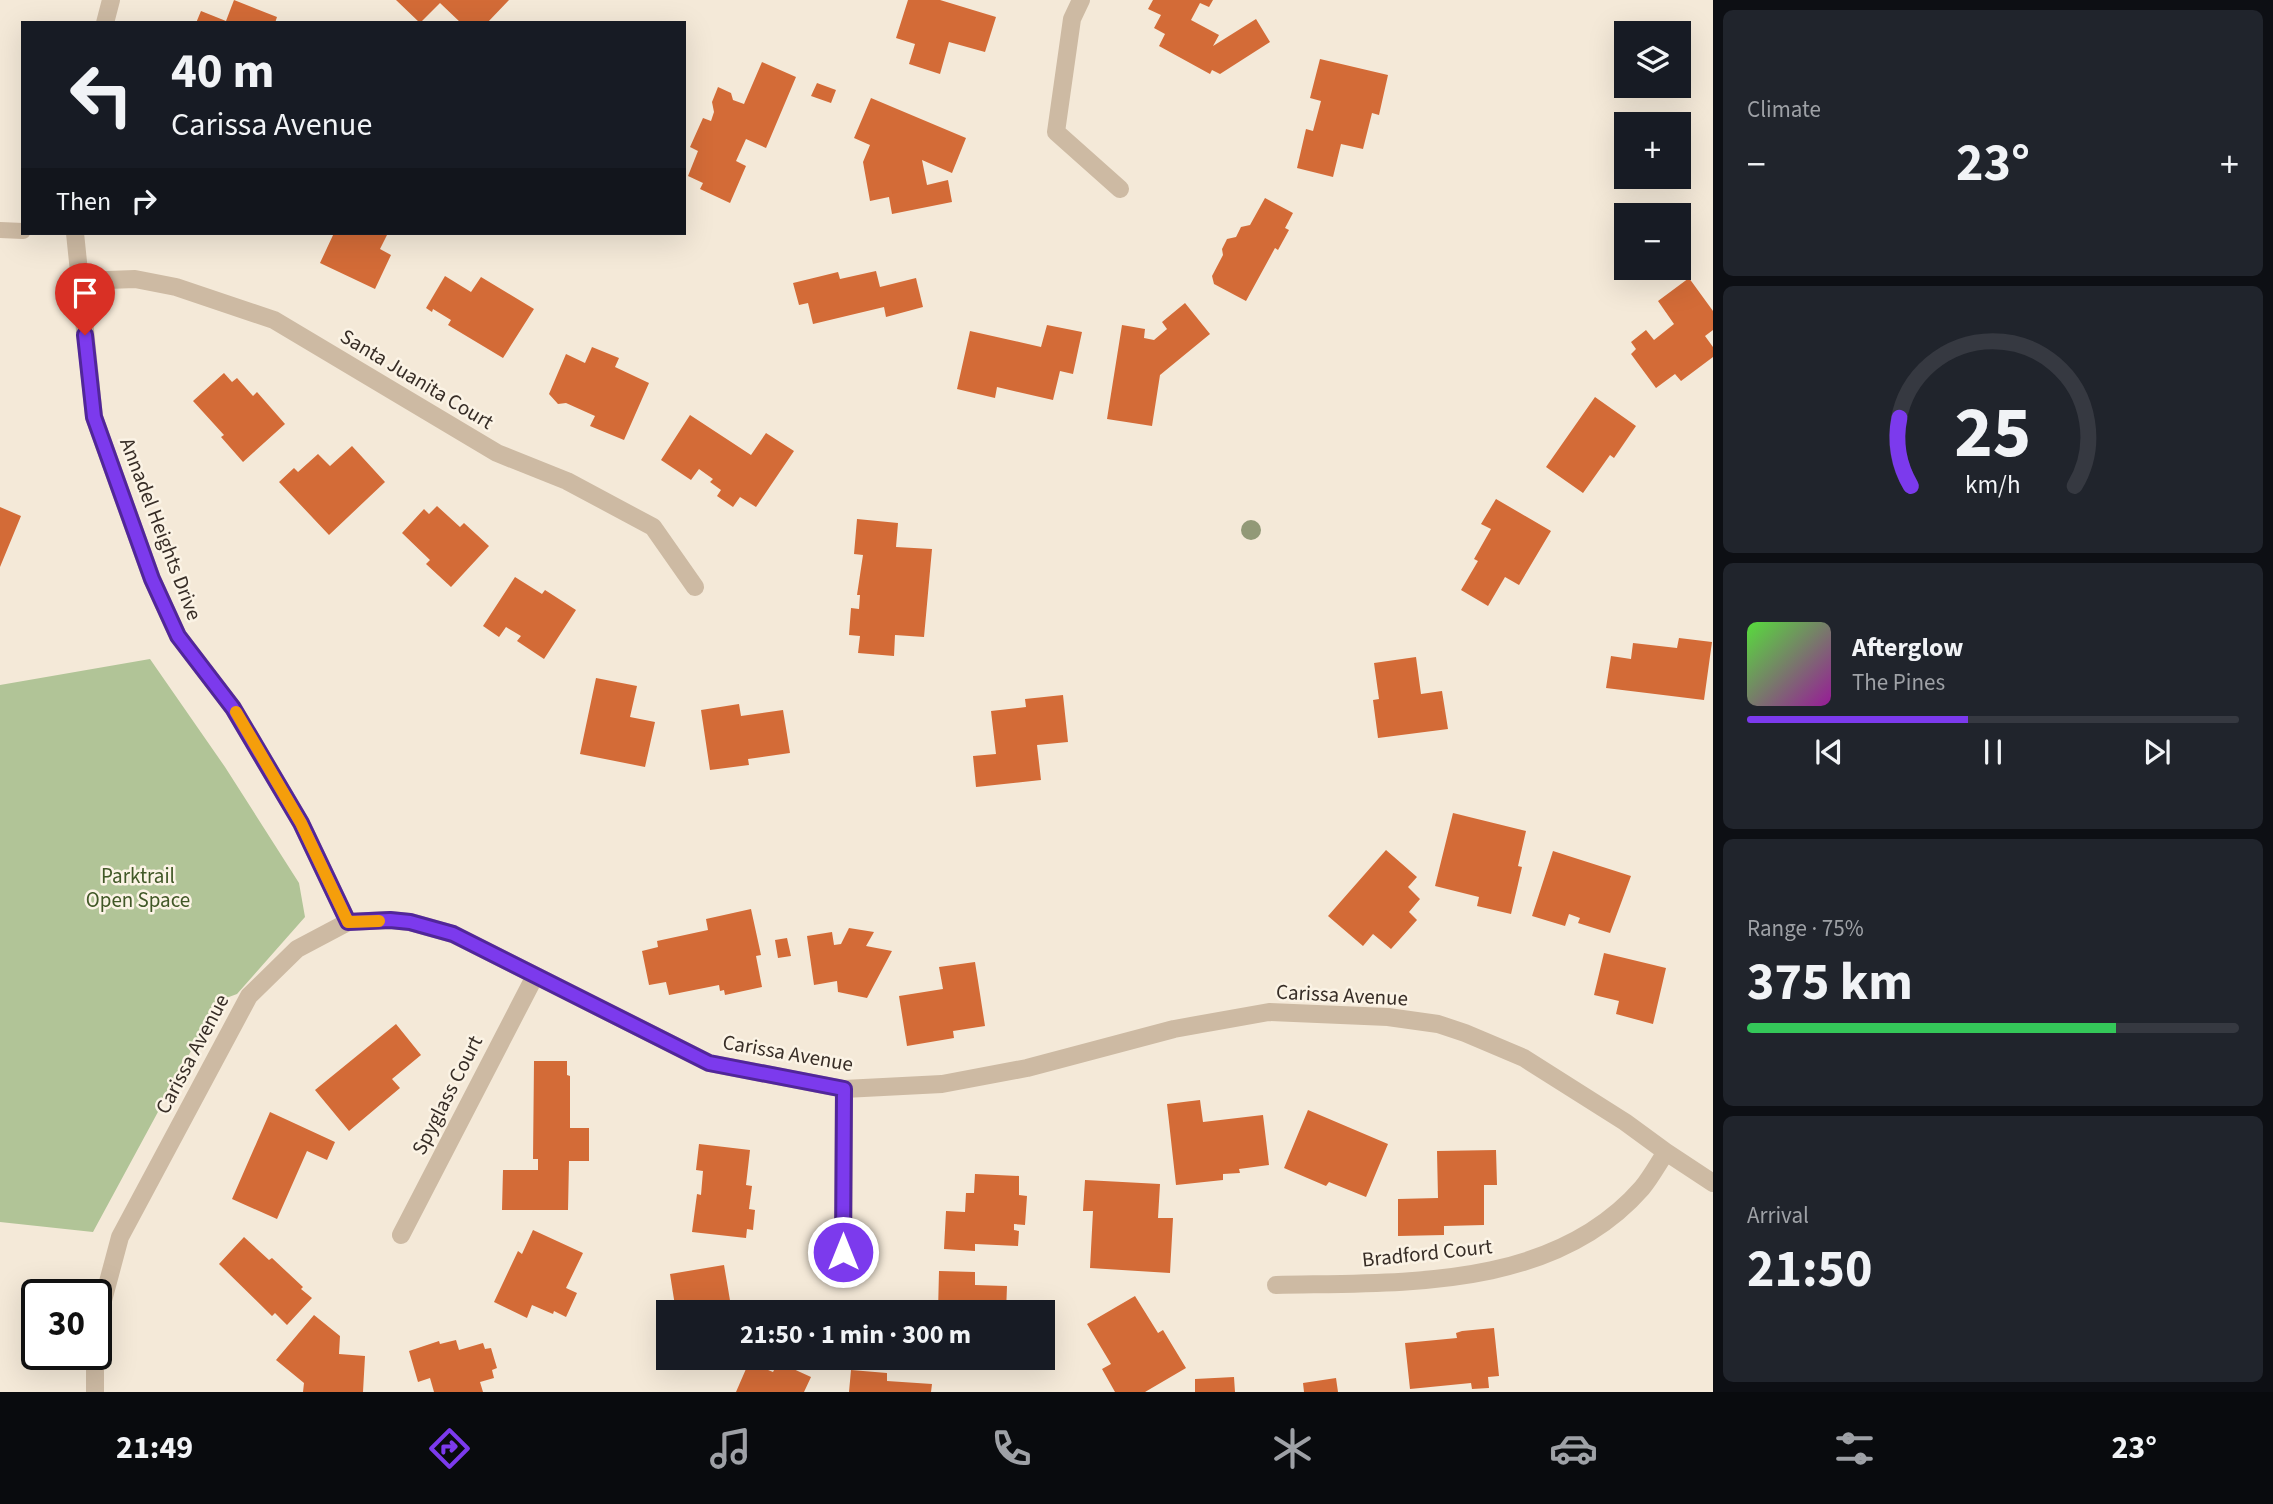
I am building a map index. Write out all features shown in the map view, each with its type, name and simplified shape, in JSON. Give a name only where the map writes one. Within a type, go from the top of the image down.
[{"type":"street","points":[[106,21],[111,0]]},
{"type":"street","points":[[1081,0],[1072,19],[1056,132],[1120,189]]},
{"type":"street","name":"Annadel Heights Drive","points":[[75,235],[94,417],[152,579],[178,636],[233,708],[301,823],[348,922]]},
{"type":"street","name":"Santa Juanita Court","points":[[80,281],[135,279],[176,287],[274,320],[497,453],[567,481],[653,527],[695,587]]},
{"type":"street","name":"Carissa Avenue","points":[[95,1392],[101,1308],[120,1237],[249,996],[297,949],[348,922],[410,922],[453,934],[709,1063],[844,1089],[942,1084],[1027,1068],[1174,1029],[1269,1013],[1388,1017],[1438,1024],[1524,1058],[1625,1122],[1713,1183]]},
{"type":"street","name":"Spyglass Court","points":[[401,1235],[535,976]]},
{"type":"street","points":[[843,1279],[844,1089]]},
{"type":"street","name":"Bradford Court","points":[[1276,1284],[1404,1282],[1502,1269],[1566,1247],[1604,1223],[1642,1187],[1666,1152]]},
{"type":"lane","points":[[0,230],[21,231]]},
{"type":"green space","name":"Parktrail Open Space","points":[[150,659],[225,767],[299,883],[305,917],[237,994],[218,1001],[93,1232],[0,1222],[0,685]]},
{"type":"building","points":[[234,0],[277,17],[276,21],[226,21]]},
{"type":"building","points":[[396,0],[509,0],[489,21],[459,21],[440,3],[422,21],[418,21]]},
{"type":"building","points":[[908,0],[940,0],[996,17],[985,52],[949,42],[940,74],[909,64],[915,44],[896,38]]},
{"type":"building","points":[[1153,0],[1213,0],[1209,7],[1200,3],[1191,20],[1219,35],[1213,46],[1256,19],[1270,42],[1220,74],[1212,70],[1210,74],[1159,46],[1165,34],[1154,28],[1161,15],[1148,9]]},
{"type":"building","points":[[201,11],[226,21],[197,21]]},
{"type":"building","points":[[1320,59],[1388,75],[1379,115],[1372,113],[1363,149],[1341,144],[1333,177],[1297,168],[1306,129],[1313,131],[1321,101],[1310,98]]},
{"type":"building","points":[[762,62],[796,77],[766,148],[746,139],[736,161],[746,166],[730,203],[700,189],[703,183],[688,176],[698,151],[690,147],[703,118],[711,121],[714,112],[712,102],[718,87],[731,93],[733,100],[744,104]]},
{"type":"building","points":[[817,83],[836,90],[831,103],[811,96]]},
{"type":"building","points":[[871,98],[966,138],[952,173],[922,160],[927,185],[948,180],[952,202],[892,214],[889,197],[870,201],[863,162],[870,145],[854,138]]},
{"type":"building","points":[[1265,198],[1293,213],[1285,228],[1289,230],[1278,250],[1275,248],[1246,301],[1214,284],[1212,276],[1223,255],[1222,249],[1227,239],[1236,237],[1241,227],[1250,225]]},
{"type":"building","points":[[333,235],[387,235],[380,249],[391,255],[375,289],[320,263]]},
{"type":"building","points":[[876,271],[880,287],[916,278],[923,307],[886,317],[884,307],[813,324],[808,303],[799,305],[793,283],[838,272],[840,279]]},
{"type":"building","points":[[445,276],[471,292],[481,277],[534,309],[503,358],[448,325],[451,320],[433,309],[432,312],[426,308]]},
{"type":"building","points":[[1686,280],[1690,280],[1713,311],[1713,330],[1705,336],[1713,347],[1713,357],[1681,381],[1675,374],[1656,388],[1631,354],[1636,349],[1631,342],[1646,330],[1654,340],[1674,324],[1658,301]]},
{"type":"building","points":[[1185,303],[1210,334],[1160,375],[1152,426],[1107,419],[1122,325],[1145,329],[1144,338],[1154,340],[1167,329],[1162,322]]},
{"type":"building","points":[[1047,325],[1082,332],[1073,374],[1060,371],[1053,400],[997,387],[995,398],[957,389],[970,331],[1041,347]]},
{"type":"building","points":[[592,347],[619,358],[615,367],[649,383],[624,440],[590,426],[595,416],[566,403],[558,404],[549,394],[566,354],[585,363]]},
{"type":"building","points":[[224,373],[232,382],[237,378],[253,396],[257,392],[285,424],[243,462],[221,437],[224,435],[193,401]]},
{"type":"building","points":[[1595,397],[1636,426],[1614,458],[1610,455],[1583,493],[1546,467]]},
{"type":"building","points":[[690,415],[751,455],[766,433],[794,451],[756,507],[740,497],[733,507],[717,496],[721,490],[710,482],[713,479],[699,469],[691,480],[661,460]]},
{"type":"building","points":[[352,446],[385,482],[329,535],[279,482],[294,468],[298,472],[318,454],[330,466]]},
{"type":"building","points":[[1496,499],[1551,531],[1519,585],[1505,577],[1488,606],[1461,590],[1478,561],[1474,559],[1491,529],[1481,524]]},
{"type":"building","points":[[437,506],[460,527],[464,523],[489,546],[451,587],[426,564],[430,560],[402,533],[424,509],[429,514]]},
{"type":"building","points":[[0,507],[21,516],[0,567]]},
{"type":"building","points":[[857,519],[898,523],[896,547],[932,549],[924,637],[895,635],[894,656],[858,653],[860,636],[849,635],[851,608],[859,609],[860,595],[857,595],[863,555],[854,554]]},
{"type":"building","points":[[515,577],[542,594],[545,590],[576,610],[544,659],[517,641],[521,636],[506,627],[499,637],[483,626]]},
{"type":"building","points":[[1679,638],[1712,642],[1704,700],[1606,688],[1611,656],[1631,659],[1633,643],[1677,648]]},
{"type":"building","points":[[1416,657],[1421,694],[1442,691],[1448,729],[1378,738],[1373,700],[1379,699],[1374,663]]},
{"type":"building","points":[[596,678],[637,686],[630,717],[655,722],[645,767],[580,754]]},
{"type":"building","points":[[1063,695],[1068,742],[1037,745],[1041,780],[976,787],[973,756],[996,754],[991,711],[1026,707],[1025,699]]},
{"type":"building","points":[[739,704],[741,716],[783,710],[790,753],[748,759],[749,765],[710,770],[701,710]]},
{"type":"building","points":[[1453,813],[1526,831],[1518,866],[1522,867],[1511,914],[1477,906],[1479,897],[1435,886]]},
{"type":"building","points":[[1386,850],[1417,877],[1408,887],[1420,899],[1409,912],[1417,920],[1391,949],[1373,934],[1363,946],[1328,916]]},
{"type":"building","points":[[1553,851],[1631,876],[1610,933],[1578,923],[1580,918],[1569,914],[1565,926],[1532,916]]},
{"type":"building","points":[[751,909],[761,955],[756,956],[762,987],[725,995],[724,990],[720,991],[719,985],[669,995],[666,982],[649,985],[642,951],[658,947],[657,941],[708,930],[706,919]]},
{"type":"building","points":[[849,928],[874,932],[866,946],[892,951],[867,998],[838,992],[837,981],[814,985],[807,936],[832,932],[834,945],[841,944]]},
{"type":"building","points":[[787,938],[791,956],[778,958],[775,940]]},
{"type":"building","points":[[1604,953],[1666,968],[1653,1024],[1616,1014],[1619,1001],[1594,995]]},
{"type":"building","points":[[975,962],[985,1026],[953,1031],[954,1038],[907,1046],[899,996],[943,989],[939,967]]},
{"type":"building","points":[[396,1024],[421,1055],[392,1079],[400,1088],[349,1131],[315,1090]]},
{"type":"building","points":[[534,1061],[567,1061],[567,1075],[570,1076],[570,1128],[589,1128],[589,1161],[569,1161],[568,1210],[502,1210],[503,1170],[538,1170],[538,1159],[533,1159]]},
{"type":"building","points":[[1200,1100],[1203,1122],[1263,1115],[1269,1165],[1239,1169],[1240,1173],[1223,1174],[1223,1180],[1176,1185],[1167,1104]]},
{"type":"building","points":[[1308,1110],[1388,1144],[1366,1197],[1329,1182],[1326,1186],[1284,1168]]},
{"type":"building","points":[[270,1112],[335,1142],[327,1160],[307,1151],[277,1219],[232,1199]]},
{"type":"building","points":[[699,1144],[750,1150],[746,1185],[752,1186],[749,1209],[755,1210],[753,1230],[747,1229],[746,1238],[692,1232],[697,1194],[701,1195],[703,1171],[696,1170]]},
{"type":"building","points":[[1496,1150],[1497,1185],[1484,1185],[1484,1225],[1444,1226],[1444,1235],[1398,1236],[1398,1199],[1438,1198],[1437,1151]]},
{"type":"building","points":[[975,1174],[1019,1176],[1019,1195],[1027,1196],[1025,1225],[1014,1224],[1014,1230],[1019,1231],[1018,1246],[975,1244],[975,1251],[944,1249],[946,1211],[965,1212],[966,1193],[974,1193]]},
{"type":"building","points":[[1085,1180],[1160,1184],[1158,1218],[1173,1218],[1170,1273],[1090,1268],[1093,1211],[1083,1211]]},
{"type":"building","points":[[533,1230],[583,1253],[566,1288],[577,1293],[566,1317],[532,1305],[527,1318],[494,1302],[518,1251],[522,1254]]},
{"type":"building","points":[[244,1237],[269,1260],[272,1258],[312,1298],[287,1325],[275,1313],[272,1316],[219,1264]]},
{"type":"building","points":[[724,1265],[730,1300],[674,1300],[670,1274]]},
{"type":"building","points":[[939,1271],[975,1272],[975,1285],[1007,1286],[1006,1300],[938,1300]]},
{"type":"building","points":[[1135,1296],[1158,1333],[1163,1330],[1186,1368],[1145,1392],[1115,1392],[1102,1369],[1111,1364],[1087,1324]]},
{"type":"building","points":[[314,1315],[340,1336],[339,1354],[365,1356],[363,1392],[303,1392],[304,1383],[276,1360]]},
{"type":"building","points":[[1494,1328],[1499,1376],[1488,1377],[1489,1388],[1472,1389],[1471,1383],[1410,1389],[1405,1343],[1457,1338],[1456,1333],[1462,1331]]},
{"type":"building","points":[[456,1340],[459,1350],[483,1343],[485,1349],[491,1348],[497,1368],[492,1370],[494,1378],[480,1382],[483,1392],[434,1392],[430,1378],[418,1382],[409,1351],[439,1341],[440,1344]]},
{"type":"building","points":[[746,1370],[796,1370],[811,1377],[804,1392],[736,1392]]},
{"type":"building","points":[[851,1370],[887,1373],[887,1381],[932,1384],[931,1392],[849,1392]]},
{"type":"building","points":[[1234,1377],[1235,1392],[1195,1392],[1195,1379]]},
{"type":"building","points":[[1336,1378],[1338,1392],[1304,1392],[1303,1383]]},
{"type":"slow traffic","points":[[236,712],[301,823],[348,922],[379,921]]},
{"type":"route","points":[[85,335],[94,417],[152,579],[178,636],[233,708],[301,823],[348,922],[410,922],[453,934],[709,1063],[844,1089],[843,1252]]}]
